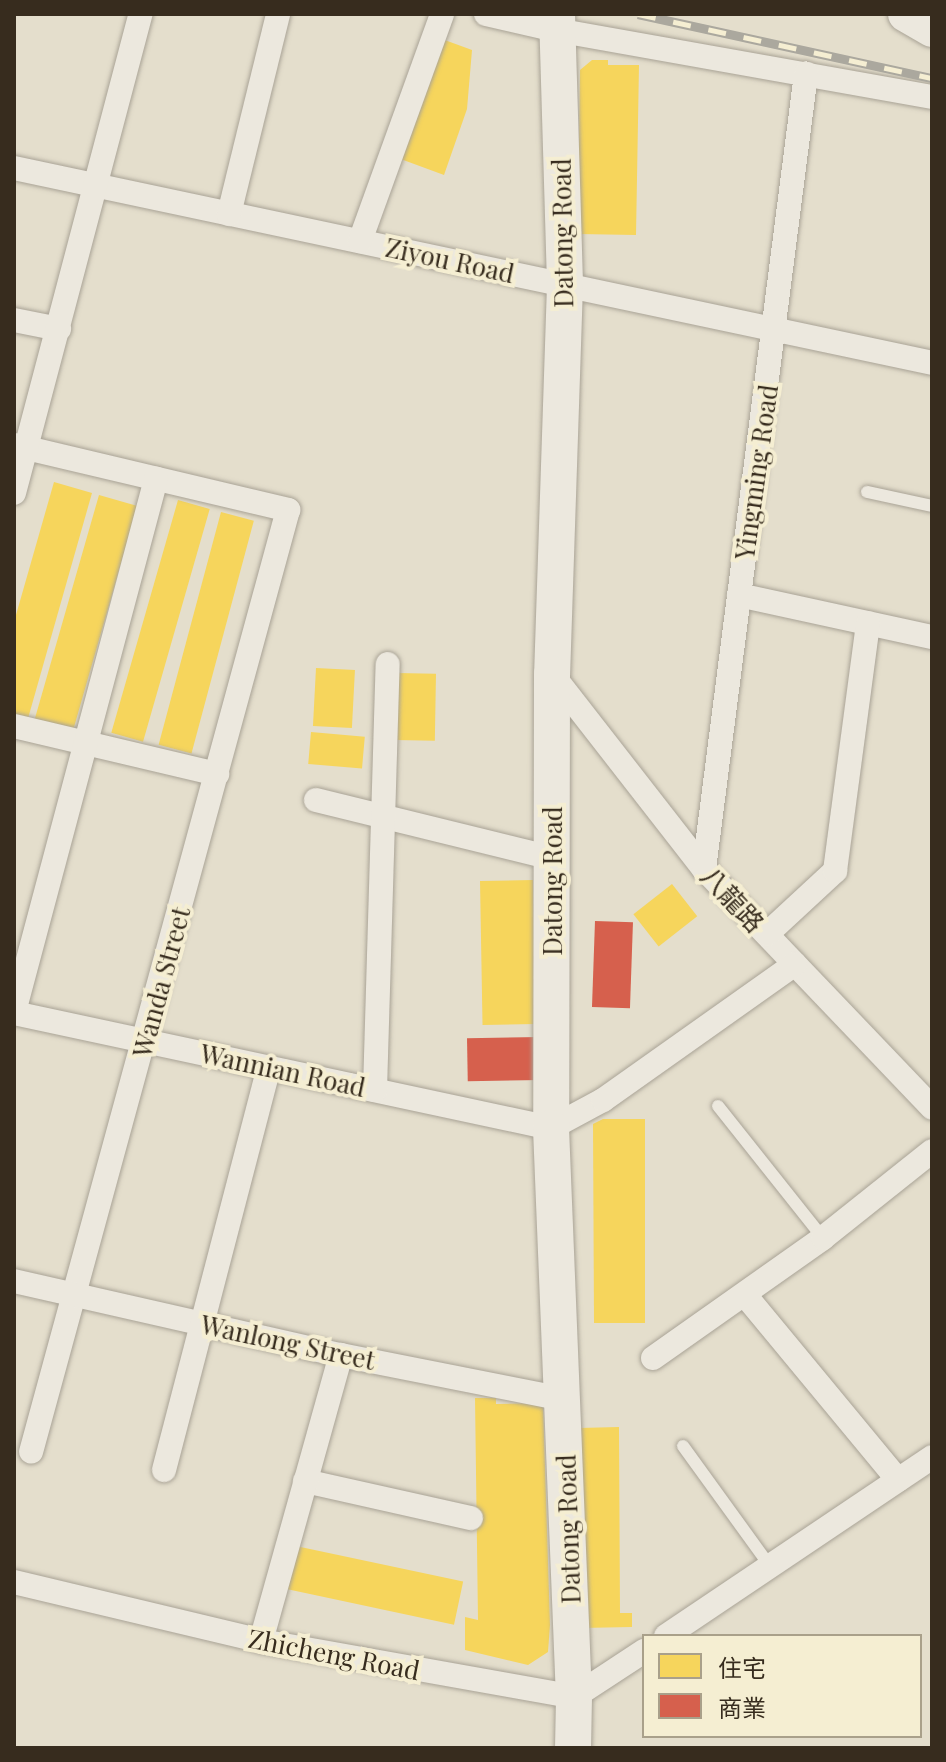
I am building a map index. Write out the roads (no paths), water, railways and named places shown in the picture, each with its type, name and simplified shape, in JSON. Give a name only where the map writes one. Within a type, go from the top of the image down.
[{"type":"main road","points":[[906,14],[932,29]]},
{"type":"main road","name":"Datong Road","points":[[556,22],[565,285],[552,674],[551,1128],[574,1697],[573,1748]]},
{"type":"street","points":[[14,493],[20,446],[59,329],[141,14]]},
{"type":"street","points":[[229,214],[278,14]]},
{"type":"street","points":[[360,241],[442,14]]},
{"type":"street","points":[[486,14],[556,22],[932,97]]},
{"type":"street","name":"Yingming Road","points":[[704,869],[806,74]]},
{"type":"street","name":"Ziyou Road","points":[[14,168],[932,363]]},
{"type":"street","points":[[14,320],[59,329]]},
{"type":"street","points":[[14,1013],[156,479],[20,446]]},
{"type":"street","name":"Wanda Street","points":[[31,1452],[288,510],[156,479]]},
{"type":"street","points":[[739,595],[932,637]]},
{"type":"street","points":[[767,934],[835,871],[868,623]]},
{"type":"street","points":[[375,1090],[388,664]]},
{"type":"street","name":"八龍路","points":[[552,674],[704,869],[932,1108]]},
{"type":"street","points":[[14,726],[217,774]]},
{"type":"street","points":[[316,800],[552,858]]},
{"type":"street","points":[[551,1128],[603,1100],[795,964]]},
{"type":"street","name":"Wannian Road","points":[[14,1013],[551,1128]]},
{"type":"street","points":[[164,1470],[269,1068]]},
{"type":"street","points":[[653,1358],[823,1238],[932,1151]]},
{"type":"street","name":"Wanlong Street","points":[[14,1281],[341,1355],[563,1399]]},
{"type":"street","points":[[745,1295],[898,1480]]},
{"type":"street","points":[[261,1641],[341,1355]]},
{"type":"street","points":[[669,1634],[932,1457]]},
{"type":"street","points":[[305,1481],[471,1518]]},
{"type":"street","name":"Zhicheng Road","points":[[14,1582],[261,1641],[574,1697]]},
{"type":"street","points":[[574,1697],[642,1652]]},
{"type":"lane","points":[[867,492],[932,506]]},
{"type":"lane","points":[[718,1106],[823,1238]]},
{"type":"lane","points":[[683,1446],[770,1566]]},
{"type":"railway","points":[[638,14],[932,78]]}]
